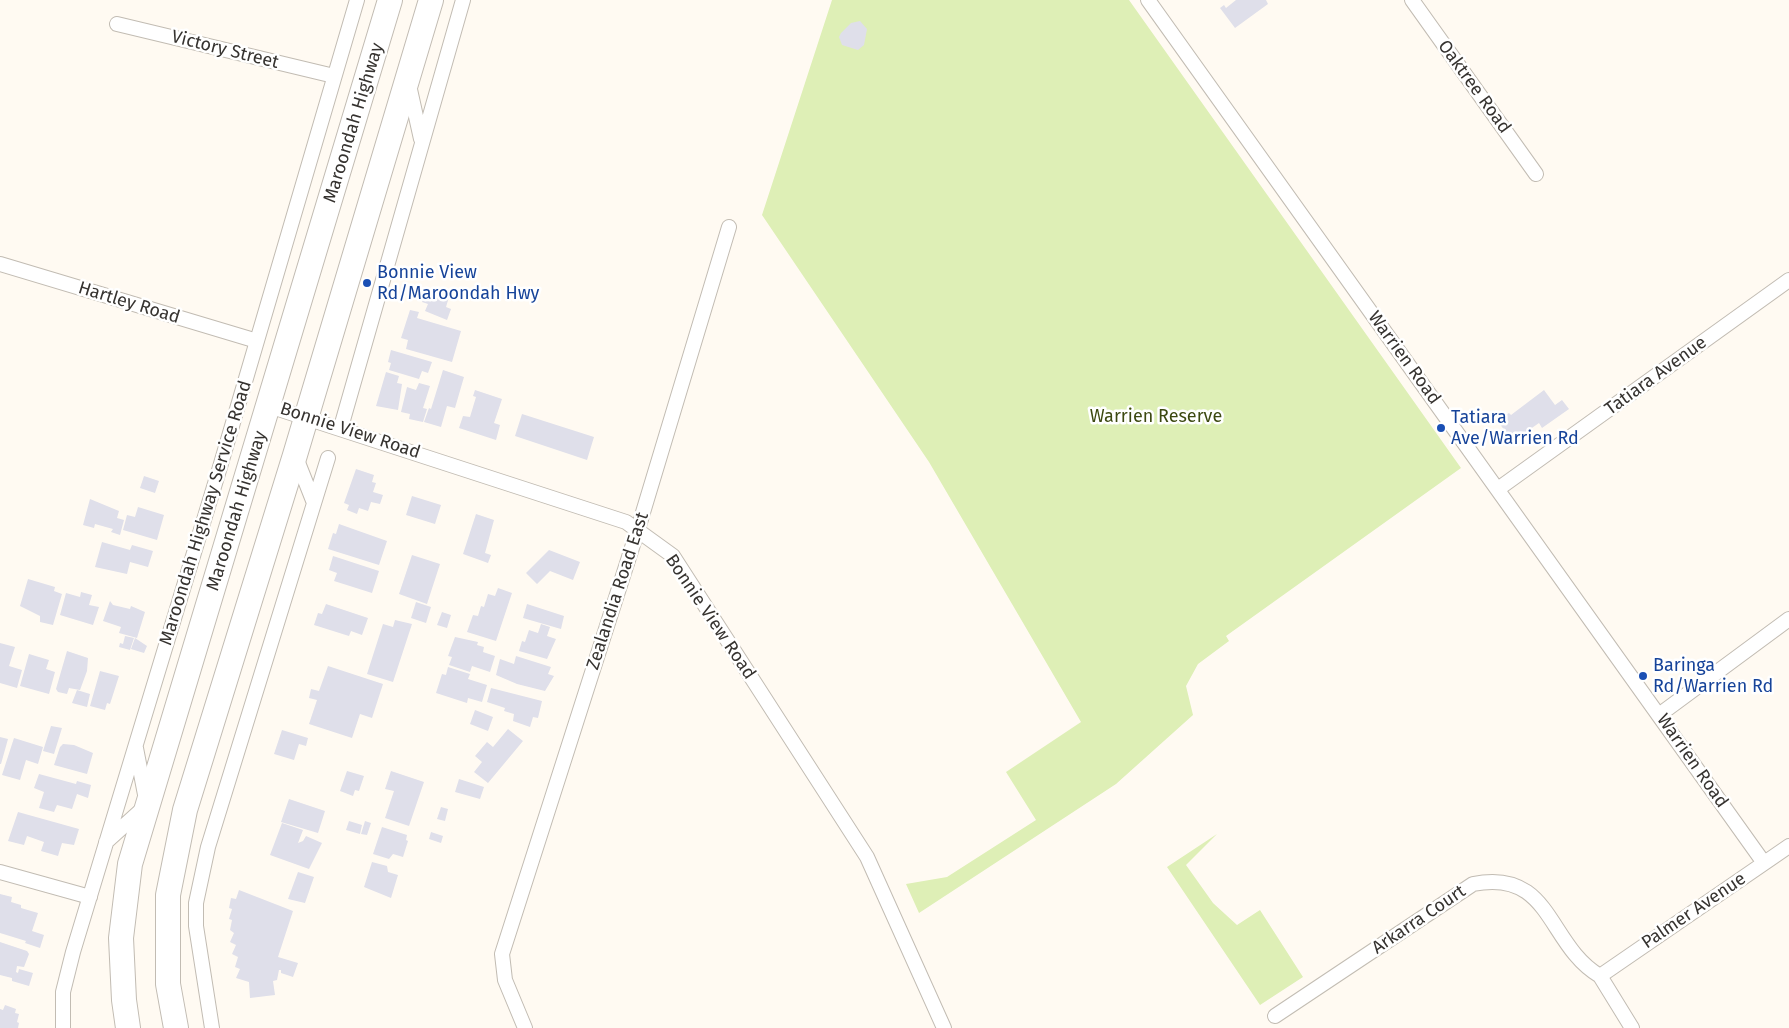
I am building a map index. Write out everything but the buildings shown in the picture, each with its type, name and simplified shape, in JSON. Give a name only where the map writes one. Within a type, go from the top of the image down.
[{"type":"highway","name":"Maroondah Highway","points":[[128,1028],[124,1000],[121,938],[130,864],[390,0]]},
{"type":"highway","points":[[176,1028],[168,984],[168,895],[185,810],[295,455],[431,0]]},
{"type":"street","name":"Maroondah Highway Service Road","points":[[63,1028],[63,992],[90,897],[258,341],[357,0]]},
{"type":"street","points":[[341,428],[462,0]]},
{"type":"street","name":"Warrien Road","points":[[1148,0],[1764,863]]},
{"type":"street","name":"Oaktree Road","points":[[1412,0],[1536,174]]},
{"type":"street","name":"Victory Street","points":[[116,24],[334,76]]},
{"type":"street","points":[[408,79],[422,140]]},
{"type":"street","name":"Zealandia Road East","points":[[525,1028],[505,980],[502,954],[638,529],[729,227]]},
{"type":"street","name":"Hartley Road","points":[[0,264],[258,341]]},
{"type":"street","name":"Tatiara Avenue","points":[[1498,489],[1789,280]]},
{"type":"street","name":"Bonnie View Road","points":[[269,406],[617,518],[638,529],[673,556],[868,857],[944,1028]]},
{"type":"street","points":[[295,455],[314,503]]},
{"type":"street","points":[[212,1028],[197,943],[196,903],[208,848],[328,458]]},
{"type":"street","points":[[1659,715],[1789,619]]},
{"type":"street","points":[[106,842],[147,805],[135,745]]},
{"type":"street","name":"Palmer Avenue","points":[[1600,976],[1789,846]]},
{"type":"street","points":[[0,872],[90,897]]},
{"type":"street","name":"Arkarra Court","points":[[1275,1016],[1473,884],[1485,882],[1498,882],[1517,886],[1534,895],[1580,961],[1600,976]]},
{"type":"street","points":[[1600,976],[1607,991],[1632,1028]]},
{"type":"green space","name":"Warrien Reserve","points":[[832,0],[1129,0],[1461,468],[1226,636],[1229,641],[1198,664],[1186,686],[1193,715],[1116,784],[919,913],[906,884],[947,877],[1036,820],[1006,772],[1081,722],[929,462],[762,215]]},
{"type":"green space","points":[[1217,834],[1186,865],[1213,903],[1237,925],[1260,910],[1303,977],[1260,1005],[1167,867]]},
{"type":"place","name":"Bonnie View Rd/Maroondah Hwy","points":[[367,283]]},
{"type":"place","name":"Tatiara Ave/Warrien Rd","points":[[1441,428]]},
{"type":"place","name":"Baringa Rd/Warrien Rd","points":[[1643,676]]}]
